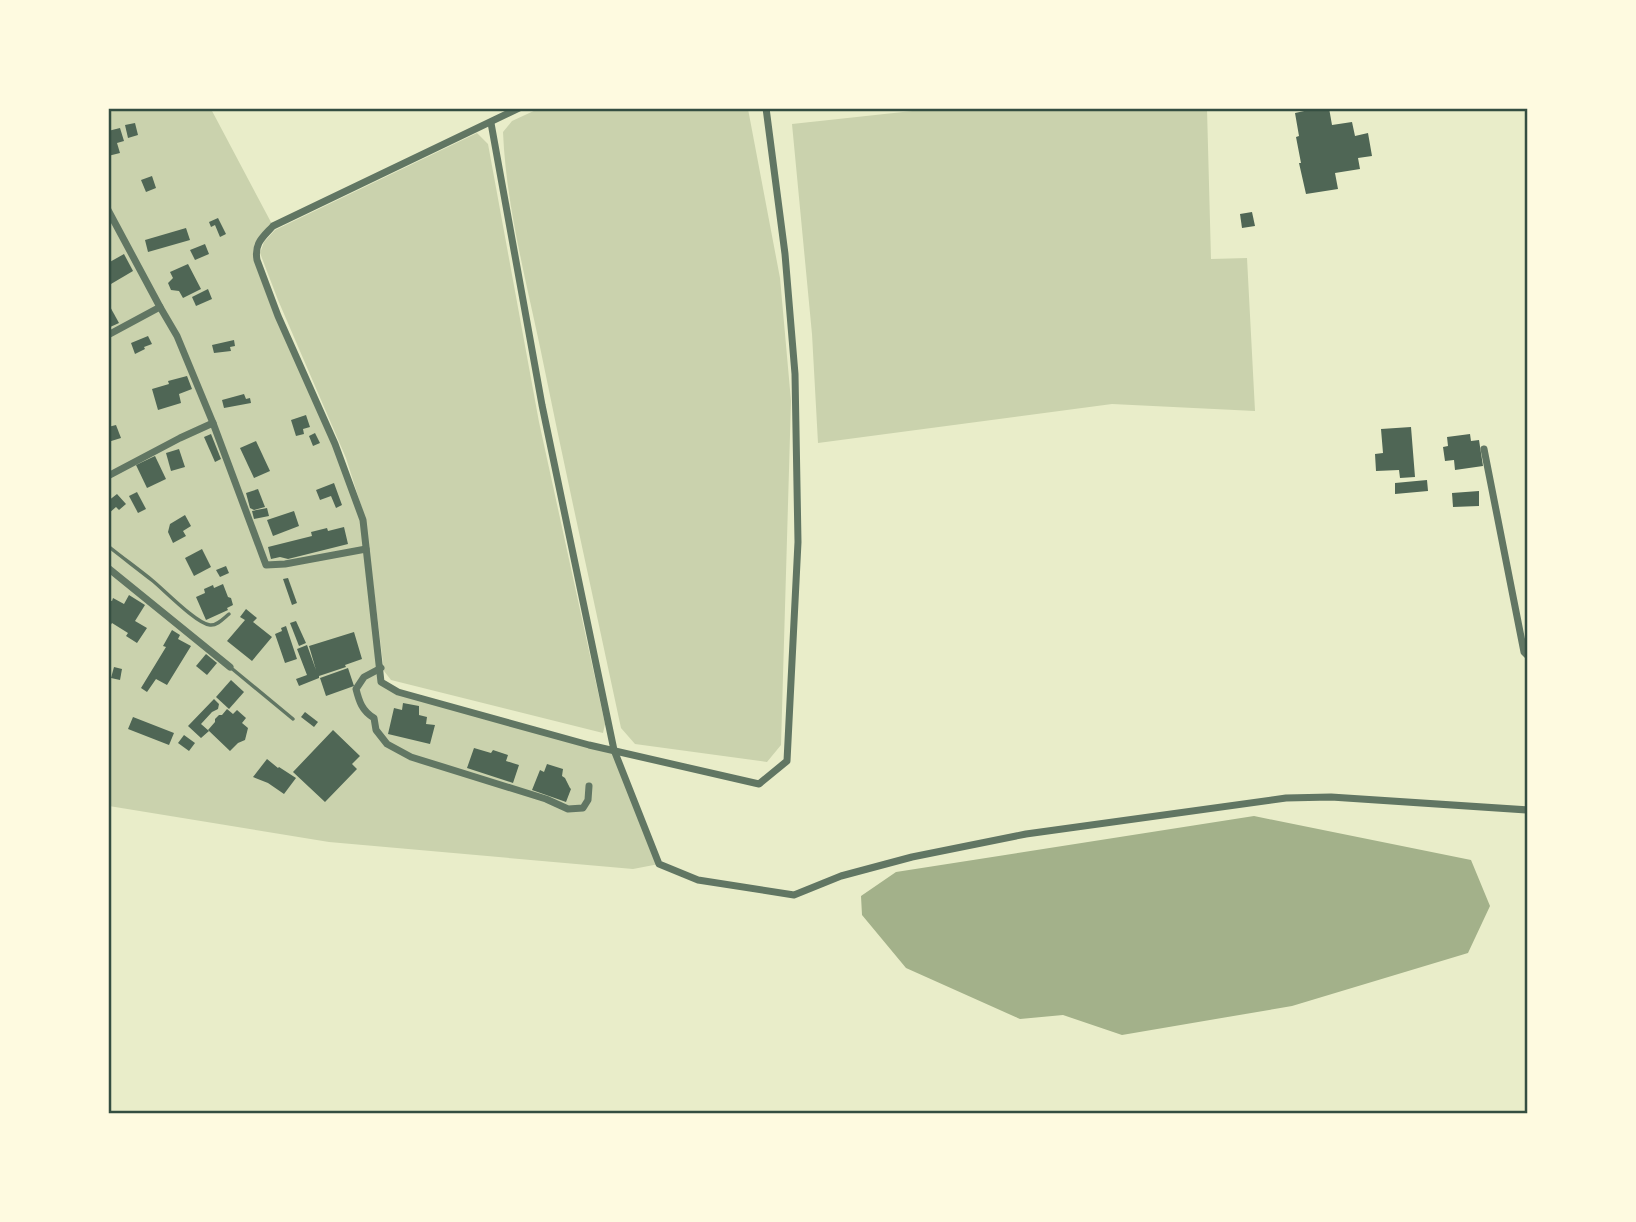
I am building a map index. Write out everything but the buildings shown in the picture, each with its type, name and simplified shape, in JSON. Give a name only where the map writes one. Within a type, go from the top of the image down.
[{"type":"street","points":[[519,108],[273,226],[259,242],[256,250],[278,316],[335,444],[363,520],[381,682],[398,692],[589,745],[760,785],[787,761],[798,542],[795,374],[785,254],[766,108]]},
{"type":"street","points":[[491,123],[542,405],[614,750],[659,863],[698,880],[794,895],[841,876],[912,857],[1013,836],[1286,798],[1331,797],[1528,810]]},
{"type":"street","points":[[108,210],[177,336],[266,565],[366,549]]},
{"type":"street","points":[[108,335],[160,307]]},
{"type":"street","points":[[108,476],[213,423]]},
{"type":"street","points":[[1484,449],[1524,652],[1528,656]]},
{"type":"street","points":[[108,568],[230,667]]},
{"type":"street","points":[[381,668],[363,677],[356,689],[360,705],[374,718],[376,730],[387,744],[411,757],[546,799],[569,809],[583,808],[589,800],[589,786]]},
{"type":"lane","points":[[108,546],[192,615],[209,625],[216,624],[229,614]]},
{"type":"lane","points":[[230,667],[293,719]]},
{"type":"shaded area","points":[[940,108],[1207,109],[1211,259],[1247,258],[1255,411],[1112,404],[818,443],[812,334],[792,124]]},
{"type":"shaded area","points":[[108,109],[211,109],[273,226],[259,242],[257,260],[335,444],[363,520],[381,682],[398,693],[614,750],[659,864],[633,869],[329,842],[109,806]]},
{"type":"shaded area","points":[[538,109],[748,109],[780,278],[791,401],[781,745],[767,762],[635,744],[621,728],[522,267],[508,186],[503,132],[512,121]]},
{"type":"shaded area","points":[[477,133],[488,144],[539,422],[605,724],[603,733],[391,680],[384,671],[365,518],[346,458],[260,253],[264,242],[275,230]]},
{"type":"shaded area","points":[[1254,816],[1471,860],[1490,906],[1468,953],[1292,1006],[1122,1035],[1063,1015],[1020,1019],[906,968],[862,915],[861,896],[896,872]]}]
